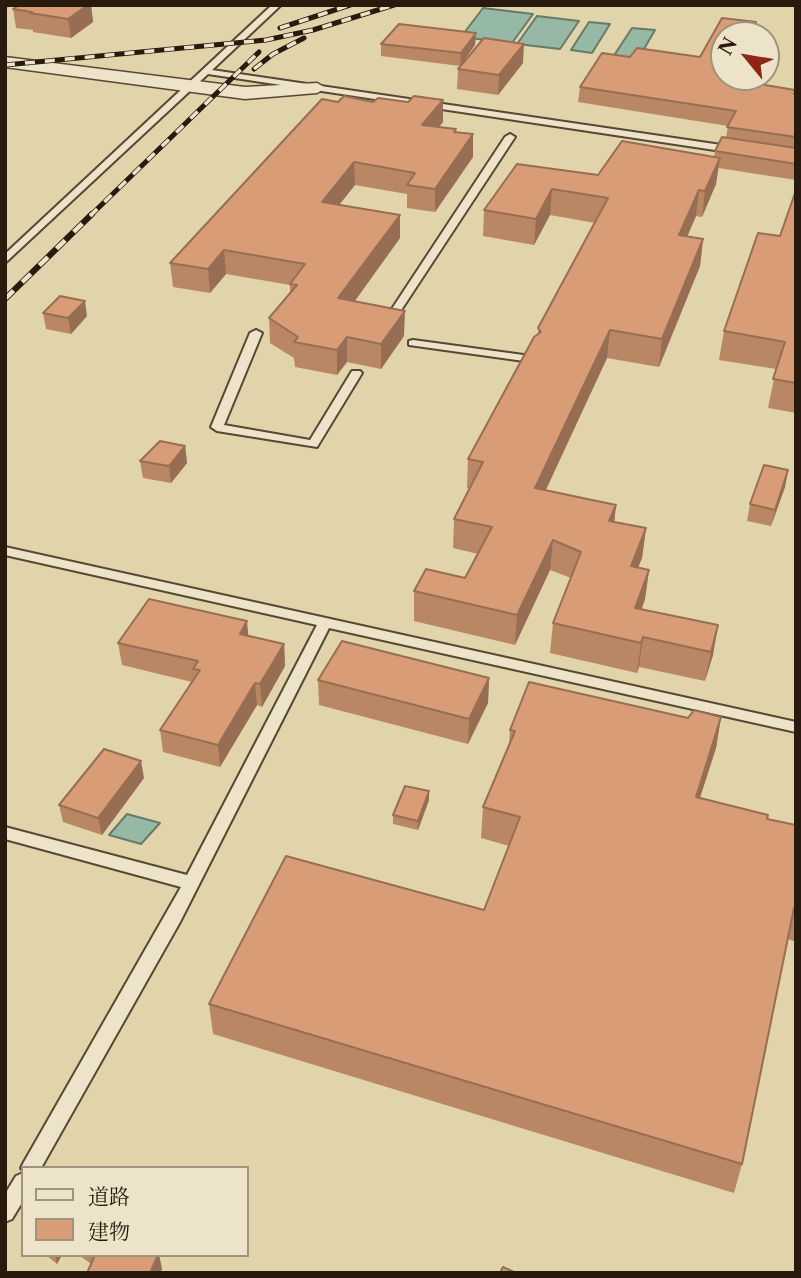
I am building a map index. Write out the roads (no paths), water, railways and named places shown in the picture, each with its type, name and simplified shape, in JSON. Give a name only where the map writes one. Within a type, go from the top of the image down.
[{"type":"street","points":[[5,62],[261,93],[317,88]]},
{"type":"lane","points":[[5,261],[277,5]]},
{"type":"lane","points":[[208,72],[752,152]]},
{"type":"lane","points":[[387,326],[510,137]]},
{"type":"lane","points":[[257,333],[218,427],[313,444],[356,373]]},
{"type":"lane","points":[[413,343],[531,359]]},
{"type":"lane","points":[[5,551],[796,727]]},
{"type":"lane","points":[[32,1166],[192,883],[325,622]]},
{"type":"lane","points":[[5,833],[192,883]]},
{"type":"lane","points":[[5,1213],[21,1185]]},
{"type":"railway","points":[[280,28],[350,5]]},
{"type":"railway","points":[[5,65],[266,40],[313,30],[394,5]]},
{"type":"railway","points":[[254,69],[273,54],[304,38]]},
{"type":"railway","points":[[90,216],[259,52]]},
{"type":"railway","points":[[5,299],[92,214]]}]
